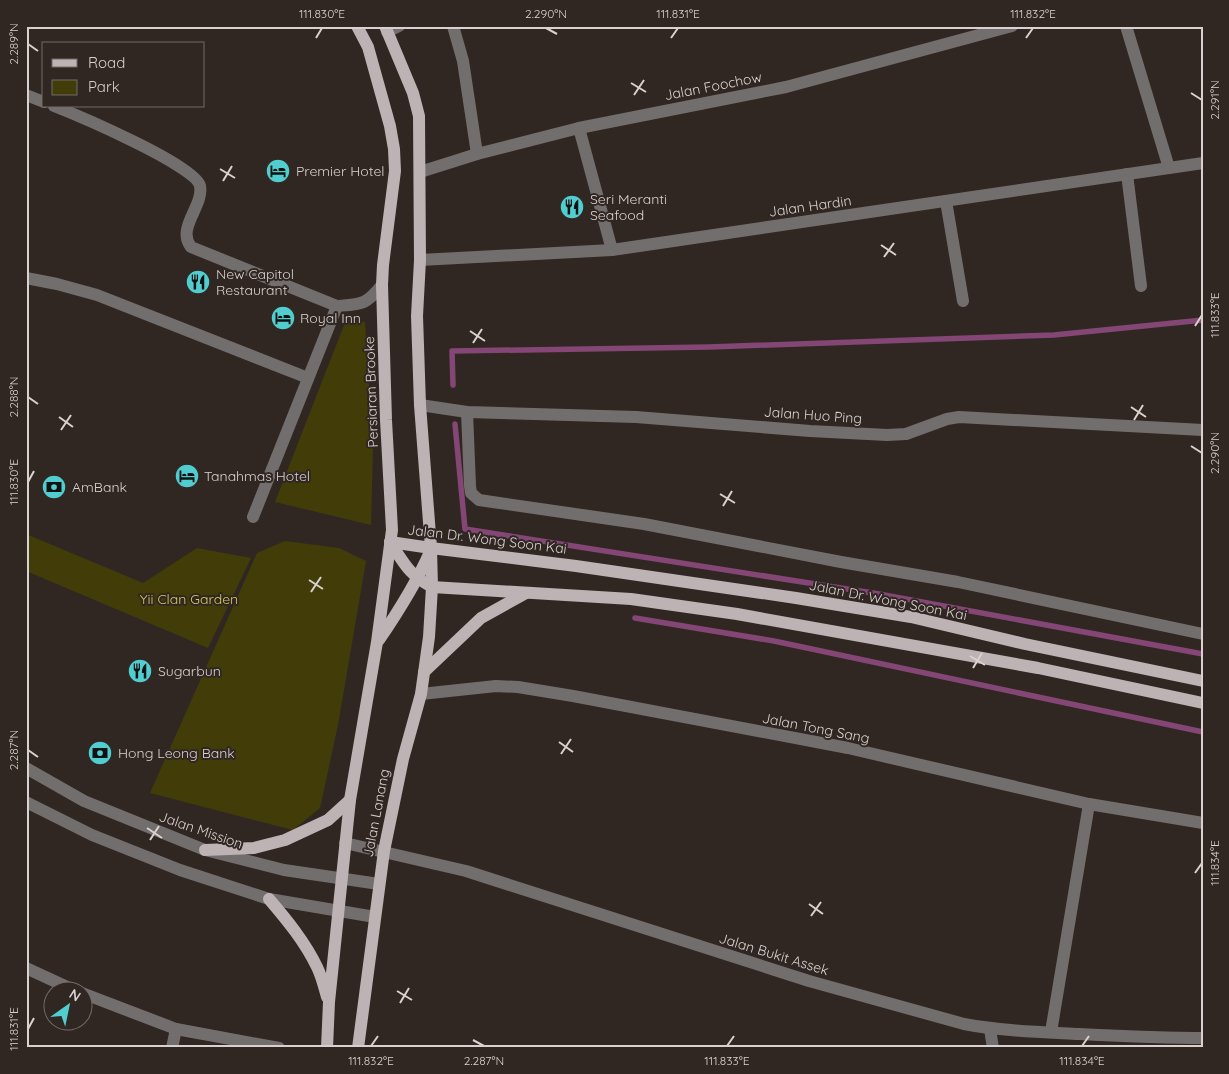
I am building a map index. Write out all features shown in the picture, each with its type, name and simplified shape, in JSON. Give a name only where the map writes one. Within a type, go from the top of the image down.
[{"type":"main road","name":"Persiaran Brooke","points":[[357,26],[368,47],[390,126],[395,171],[382,285],[386,420],[392,530],[377,642]]},
{"type":"main road","points":[[390,28],[413,93],[419,116],[420,260],[417,316],[420,405],[431,548],[432,587]]},
{"type":"main road","name":"Jalan Dr. Wong Soon Kai","points":[[390,542],[576,566],[911,617],[1025,644],[1203,681]]},
{"type":"main road","name":"Jalan Dr. Wong Soon Kai","points":[[390,542],[418,579],[432,587],[630,599],[737,614],[1029,666],[1203,703]]},
{"type":"main road","points":[[377,642],[418,579],[431,548]]},
{"type":"main road","name":"Jalan Lanang","points":[[358,1048],[384,851],[403,759],[421,694],[429,636],[432,587]]},
{"type":"main road","points":[[424,672],[481,618],[526,593]]},
{"type":"main road","name":"Jalan Lanang","points":[[327,1048],[329,1002],[350,800],[377,642]]},
{"type":"main road","points":[[205,850],[254,848],[285,840],[328,820],[350,800]]},
{"type":"main road","points":[[269,899],[286,919],[308,951],[318,969],[329,1002]]},
{"type":"street","points":[[453,26],[463,61],[477,154]]},
{"type":"street","name":"Jalan Foochow","points":[[420,172],[477,154],[579,128],[786,87],[1012,26]]},
{"type":"street","points":[[1126,26],[1169,168]]},
{"type":"street","points":[[26,95],[42,101]]},
{"type":"street","points":[[59,108],[108,128],[162,157],[199,181],[201,187],[198,201],[186,233],[187,241],[191,247],[337,306],[363,304],[374,296],[382,285]]},
{"type":"street","points":[[579,128],[612,250]]},
{"type":"street","name":"Jalan Hardin","points":[[420,260],[612,250],[1203,162]]},
{"type":"street","points":[[1127,174],[1141,286]]},
{"type":"street","points":[[946,201],[963,301]]},
{"type":"street","points":[[26,278],[97,295],[308,378]]},
{"type":"street","points":[[253,517],[337,306]]},
{"type":"street","name":"Jalan Huo Ping","points":[[420,405],[467,412],[636,416],[810,431],[887,435],[906,434],[947,419],[959,417],[1203,430]]},
{"type":"street","points":[[467,412],[470,486],[471,493],[479,500],[644,524],[841,562],[958,582],[1203,634]]},
{"type":"street","name":"Jalan Tong Sang","points":[[421,694],[496,686],[518,687],[573,696],[848,748],[1089,804],[1203,823]]},
{"type":"street","name":"Jalan Mission","points":[[26,768],[84,801],[205,850],[284,870],[379,884]]},
{"type":"street","points":[[26,802],[92,835],[180,870],[269,899],[375,917]]},
{"type":"street","points":[[1051,1032],[1089,804]]},
{"type":"street","name":"Jalan Bukit Assek","points":[[346,844],[384,851],[466,871],[809,981],[964,1024],[990,1029],[1051,1032],[1164,1043],[1203,1038]]},
{"type":"street","points":[[26,968],[56,982]]},
{"type":"street","points":[[92,997],[176,1029],[279,1048]]},
{"type":"street","points":[[172,1048],[176,1029]]},
{"type":"street","points":[[990,1029],[992,1048]]},
{"type":"green space","points":[[346,320],[365,322],[373,448],[371,525],[275,502]]},
{"type":"green space","name":"Yii Clan Garden","points":[[26,534],[143,583],[197,548],[251,558],[208,648],[26,571]]},
{"type":"green space","points":[[285,541],[339,548],[366,561],[338,725],[320,808],[293,830],[150,793],[257,553]]},
{"type":"waterway","points":[[453,385],[452,351],[709,347],[1054,335],[1203,320]]},
{"type":"waterway","points":[[455,424],[465,529],[879,594],[1203,654]]},
{"type":"waterway","points":[[635,618],[774,641],[1203,732]]},
{"type":"place","name":"Premier Hotel","points":[[278,171]]},
{"type":"place","name":"Seri Meranti Seafood","points":[[572,207]]},
{"type":"place","name":"New Capitol Restaurant","points":[[198,282]]},
{"type":"place","name":"Royal Inn","points":[[283,318]]},
{"type":"place","name":"Tanahmas Hotel","points":[[187,476]]},
{"type":"place","name":"AmBank","points":[[54,487]]},
{"type":"place","name":"Sugarbun","points":[[140,671]]},
{"type":"place","name":"Hong Leong Bank","points":[[100,753]]}]
